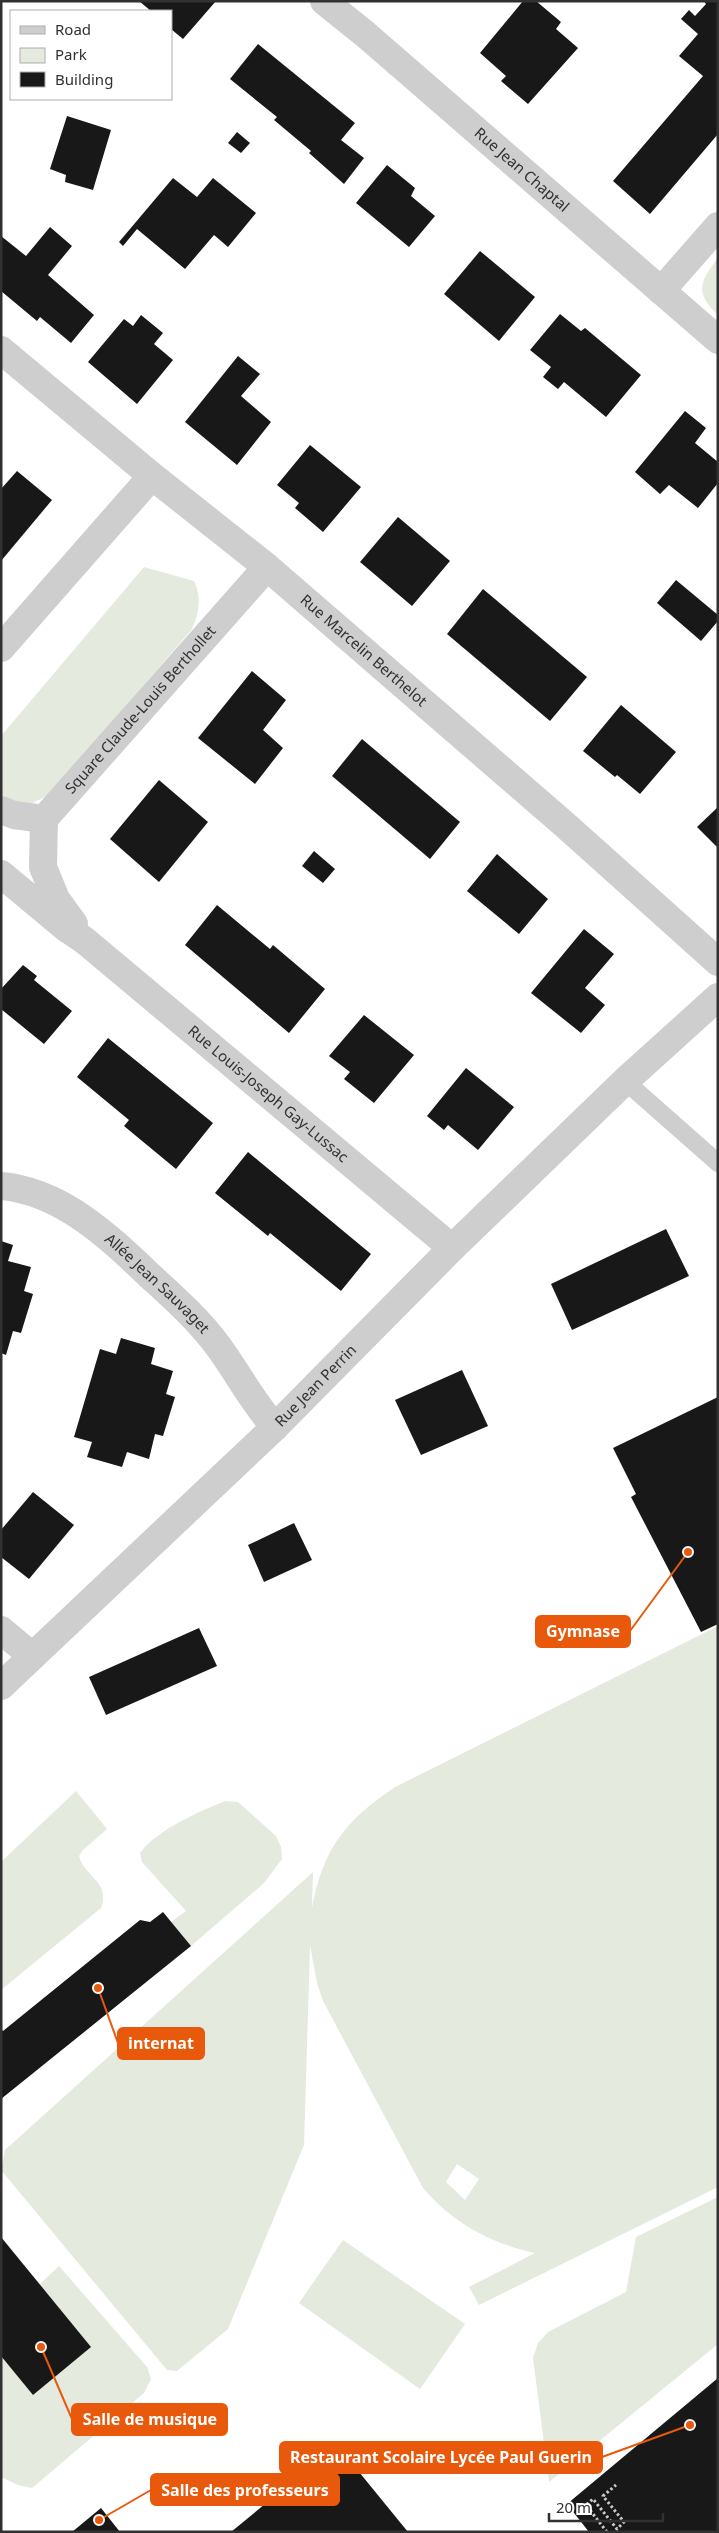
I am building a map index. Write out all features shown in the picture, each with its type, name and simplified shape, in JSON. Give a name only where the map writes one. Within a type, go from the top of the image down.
[{"type":"street","name":"Rue Jean Chaptal","points":[[324,1],[365,34],[718,340]]},
{"type":"street","points":[[661,291],[718,226]]},
{"type":"street","name":"Rue Marcelin Berthelot","points":[[1,350],[152,476],[267,567],[557,818],[718,962]]},
{"type":"street","points":[[1,648],[152,476]]},
{"type":"street","name":"Square Claude-Louis Berthollet","points":[[44,819],[267,567]]},
{"type":"street","points":[[1,810],[14,815],[44,819]]},
{"type":"street","name":"Rue Louis-Joseph Gay-Lussac","points":[[44,819],[43,867],[56,899],[84,940]]},
{"type":"street","name":"Rue Louis-Joseph Gay-Lussac","points":[[3,875],[66,928],[84,940],[452,1248]]},
{"type":"street","name":"Rue Jean Perrin","points":[[1,1686],[275,1427],[452,1248],[625,1081],[718,997]]},
{"type":"street","name":"Allée Jean Sauvaget","points":[[1,1186],[38,1195],[60,1205],[112,1240],[194,1316],[218,1346],[258,1408],[275,1427]]},
{"type":"street","points":[[1,1630],[32,1656]]},
{"type":"lane","points":[[625,1081],[718,1163]]},
{"type":"path","points":[[607,2532],[586,2505],[593,2499],[617,2529],[624,2522],[603,2496],[616,2485]]},
{"type":"green space","points":[[718,258],[718,315],[705,300],[702,287],[707,274]]},
{"type":"green space","points":[[144,567],[194,581],[199,605],[192,629],[49,795],[28,805],[1,799],[1,736]]},
{"type":"green space","points":[[718,1626],[718,2187],[479,2305],[469,2287],[535,2253],[503,2244],[473,2230],[447,2212],[423,2188],[323,2001],[317,1983],[310,1945],[304,2145],[228,2329],[177,2371],[167,2370],[1,2170],[5,2150],[313,1872],[312,1908],[323,1868],[339,1837],[363,1811],[395,1787]],"holes":[[[457,2164],[479,2179],[465,2200],[446,2182]]]},
{"type":"green space","points":[[76,1791],[107,1829],[83,1850],[79,1856],[86,1870],[96,1880],[103,1892],[101,1908],[1,1990],[1,1862]]},
{"type":"green space","points":[[225,1801],[238,1802],[276,1836],[281,1847],[282,1859],[264,1883],[191,1946],[171,1922],[186,1911],[142,1862],[140,1853],[167,1829]]},
{"type":"green space","points":[[718,2197],[718,2344],[549,2482],[533,2358],[538,2343],[548,2332],[626,2292],[636,2237]]},
{"type":"green space","points":[[343,2240],[465,2324],[420,2389],[299,2303]]},
{"type":"green space","points":[[59,2266],[147,2367],[151,2379],[144,2393],[32,2488],[18,2485],[1,2477],[1,2356],[33,2395],[90,2347],[39,2285]]},
{"type":"building","points":[[139,1],[216,1],[183,39],[172,30],[172,10],[150,10]]},
{"type":"building","points":[[523,1],[536,1],[561,22],[556,29],[578,48],[528,104],[501,81],[506,76],[480,53]]},
{"type":"building","points":[[704,1],[718,1],[718,134],[650,214],[613,181],[703,76],[679,56],[698,34],[681,19],[689,10],[695,16],[706,4]]},
{"type":"building","points":[[258,44],[355,123],[341,140],[364,158],[344,184],[309,153],[311,151],[274,120],[277,117],[230,79]]},
{"type":"building","points":[[67,116],[111,130],[93,190],[65,182],[66,175],[50,169]]},
{"type":"building","points":[[237,132],[250,143],[241,153],[228,143]]},
{"type":"building","points":[[387,165],[415,188],[411,196],[435,216],[409,247],[356,203]]},
{"type":"building","points":[[173,178],[197,197],[213,178],[256,213],[228,247],[214,235],[185,269],[137,229],[123,246],[119,242]]},
{"type":"building","points":[[50,227],[72,246],[48,275],[94,315],[71,343],[40,317],[37,321],[1,291],[1,236],[26,256]]},
{"type":"building","points":[[480,251],[535,297],[499,341],[444,294]]},
{"type":"building","points":[[560,314],[581,331],[585,328],[641,375],[606,417],[564,382],[558,389],[543,377],[551,367],[530,350]]},
{"type":"building","points":[[141,315],[163,333],[154,344],[173,360],[137,404],[88,362],[124,319],[133,326]]},
{"type":"building","points":[[238,356],[260,374],[241,396],[271,422],[237,465],[185,422]]},
{"type":"building","points":[[685,411],[706,428],[695,443],[718,462],[718,483],[698,508],[669,485],[660,494],[635,472]]},
{"type":"building","points":[[310,445],[361,487],[323,532],[295,508],[299,503],[277,485]]},
{"type":"building","points":[[17,471],[52,500],[1,561],[1,489]]},
{"type":"building","points":[[398,517],[450,561],[412,606],[360,562]]},
{"type":"building","points":[[676,580],[718,615],[718,621],[701,641],[657,603]]},
{"type":"building","points":[[483,589],[587,677],[550,721],[447,634]]},
{"type":"building","points":[[252,671],[286,700],[263,730],[283,748],[255,784],[198,738]]},
{"type":"building","points":[[621,705],[676,752],[640,794],[583,751]]},
{"type":"building","points":[[362,739],[460,822],[430,859],[332,776]]},
{"type":"building","points":[[159,780],[208,822],[159,882],[110,839]]},
{"type":"building","points":[[718,807],[718,848],[697,827]]},
{"type":"building","points":[[314,851],[335,869],[323,883],[302,866]]},
{"type":"building","points":[[497,854],[548,899],[519,934],[467,891]]},
{"type":"building","points":[[217,905],[270,949],[273,945],[325,989],[289,1033],[185,945]]},
{"type":"building","points":[[584,929],[614,954],[585,988],[605,1005],[581,1033],[531,993]]},
{"type":"building","points":[[23,965],[37,976],[34,980],[72,1011],[44,1044],[1,1009],[1,989]]},
{"type":"building","points":[[364,1015],[414,1055],[374,1103],[344,1079],[350,1072],[329,1056]]},
{"type":"building","points":[[108,1038],[213,1123],[176,1169],[124,1126],[129,1120],[77,1077]]},
{"type":"building","points":[[466,1068],[514,1107],[478,1150],[448,1125],[444,1130],[427,1116]]},
{"type":"building","points":[[248,1152],[371,1254],[341,1291],[270,1233],[268,1236],[215,1193]]},
{"type":"building","points":[[666,1229],[689,1276],[572,1330],[551,1284]]},
{"type":"building","points":[[1,1241],[13,1245],[8,1261],[31,1267],[24,1291],[33,1294],[21,1333],[13,1331],[6,1355],[1,1353]]},
{"type":"building","points":[[121,1338],[155,1348],[151,1364],[173,1371],[166,1394],[175,1397],[163,1436],[155,1434],[149,1459],[127,1452],[122,1467],[87,1457],[92,1442],[74,1437],[100,1349],[116,1354]]},
{"type":"building","points":[[462,1370],[488,1426],[421,1455],[395,1400]]},
{"type":"building","points":[[718,1397],[718,1624],[701,1632],[631,1497],[636,1494],[613,1448]]},
{"type":"building","points":[[33,1492],[74,1525],[29,1579],[1,1557],[1,1530]]},
{"type":"building","points":[[294,1523],[312,1560],[264,1582],[248,1545]]},
{"type":"building","points":[[199,1628],[217,1666],[106,1715],[89,1677]]},
{"type":"building","points":[[163,1912],[191,1946],[1,2099],[1,2029],[3,2031],[140,1920],[150,1922]]},
{"type":"building","points":[[1,2237],[91,2347],[33,2395],[1,2356]]},
{"type":"building","points":[[718,2378],[718,2532],[589,2532],[567,2504]]},
{"type":"building","points":[[337,2445],[408,2532],[231,2532]]},
{"type":"building","points":[[101,2508],[120,2532],[72,2532]]},
{"type":"place","name":"Gymnase","points":[[688,1552]]},
{"type":"place","name":"internat","points":[[98,1988]]},
{"type":"place","name":"Salle de musique","points":[[41,2347]]},
{"type":"place","name":"Restaurant Scolaire Lycée Paul Guerin","points":[[690,2425]]},
{"type":"place","name":"Salle des professeurs","points":[[99,2520]]}]
